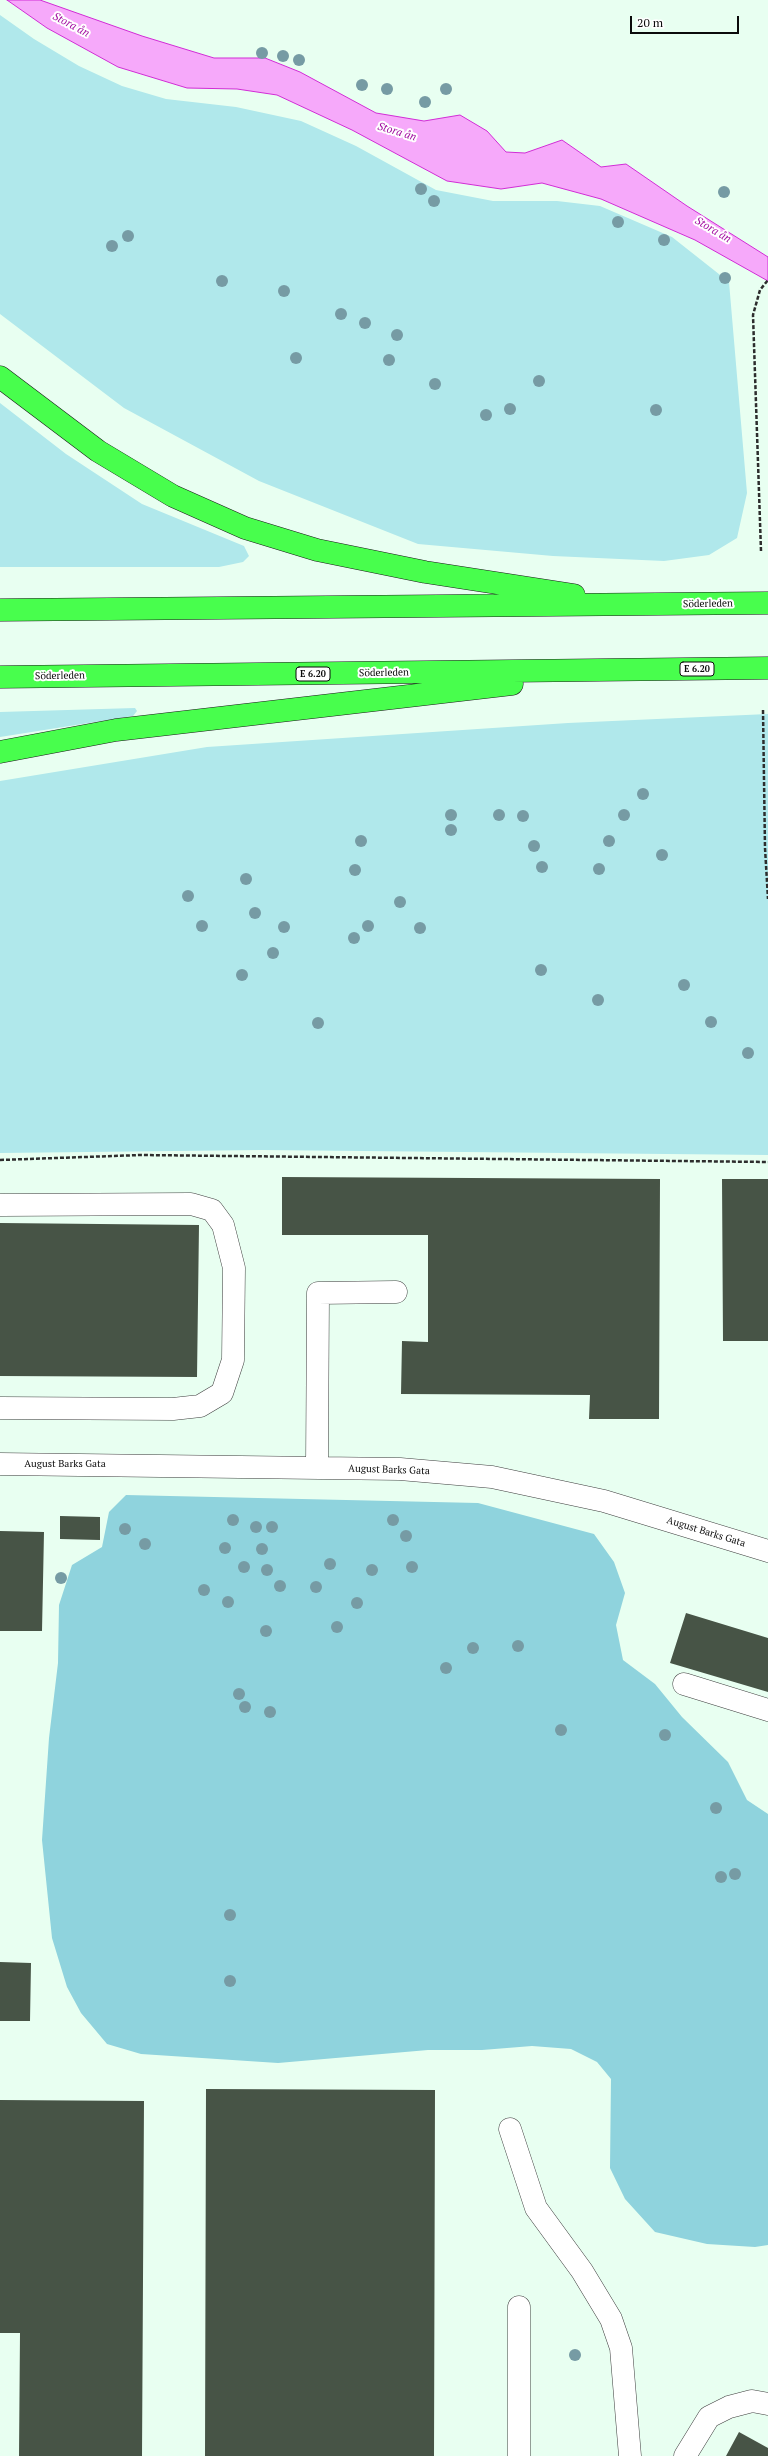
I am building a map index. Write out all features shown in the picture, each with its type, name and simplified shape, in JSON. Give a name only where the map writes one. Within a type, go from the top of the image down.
[{"type":"highway","points":[[0,377],[98,451],[173,496],[245,528],[317,550],[425,572],[638,604]]},
{"type":"highway","name":"Söderleden","points":[[0,610],[768,603]]},
{"type":"highway","name":"Söderleden","points":[[0,676],[768,668]]},
{"type":"highway","points":[[0,752],[116,730],[626,670]]},
{"type":"street","points":[[0,1205],[191,1204],[212,1210],[223,1225],[234,1268],[233,1360],[222,1393],[200,1406],[173,1409],[0,1408]]},
{"type":"street","points":[[316,1468],[318,1293],[396,1292]]},
{"type":"street","name":"August Barks Gata","points":[[0,1464],[400,1469],[492,1477],[604,1501],[768,1551]]},
{"type":"street","points":[[684,1684],[768,1710]]},
{"type":"street","points":[[510,2128],[536,2208],[582,2271],[611,2319],[621,2348],[630,2456]]},
{"type":"street","points":[[519,2307],[519,2456]]},
{"type":"street","points":[[685,2456],[709,2417],[729,2407],[752,2401],[768,2404]]},
{"type":"path","points":[[761,551],[753,356],[753,315],[760,290],[768,280]]},
{"type":"path","points":[[762,710],[765,848],[768,899]]},
{"type":"path","points":[[0,1160],[141,1155],[768,1162]]},
{"type":"shaded area","points":[[0,15],[34,39],[79,66],[122,86],[166,99],[236,107],[301,121],[356,146],[436,190],[493,201],[557,201],[600,206],[672,237],[729,282],[747,493],[737,538],[709,555],[664,561],[553,556],[418,544],[259,481],[124,408],[0,314]]},
{"type":"shaded area","points":[[0,403],[66,454],[142,504],[244,546],[249,556],[243,562],[219,567],[0,567]]},
{"type":"shaded area","points":[[135,708],[137,711],[133,716],[0,737],[0,712]]},
{"type":"shaded area","points":[[768,714],[768,1155],[261,1150],[0,1153],[0,781],[207,747],[568,723]]},
{"type":"shaded area","points":[[126,1495],[478,1503],[594,1534],[614,1562],[625,1593],[616,1625],[623,1660],[655,1684],[682,1717],[728,1762],[747,1800],[768,1814],[768,2245],[755,2247],[707,2244],[655,2232],[625,2199],[610,2168],[611,2079],[597,2062],[571,2049],[532,2046],[482,2050],[428,2050],[278,2063],[141,2054],[107,2044],[81,2013],[67,1987],[52,1938],[42,1840],[49,1738],[58,1663],[59,1605],[72,1565],[102,1547],[109,1512]]},
{"type":"water","name":"Stora ån","points":[[7,0],[40,0],[142,36],[214,58],[265,58],[300,72],[376,113],[424,121],[460,115],[487,131],[506,152],[525,153],[562,140],[601,167],[626,164],[687,206],[768,257],[768,281],[695,240],[601,199],[542,183],[501,189],[447,181],[352,130],[277,95],[237,89],[187,88],[118,67],[47,28]]},
{"type":"building","points":[[282,1177],[660,1179],[659,1419],[589,1419],[590,1395],[401,1394],[402,1341],[428,1342],[428,1235],[282,1235]]},
{"type":"building","points":[[722,1179],[768,1179],[768,1341],[723,1341]]},
{"type":"building","points":[[0,1223],[199,1225],[197,1377],[0,1376]]},
{"type":"building","points":[[60,1516],[100,1517],[100,1540],[60,1539]]},
{"type":"building","points":[[0,1531],[44,1532],[42,1631],[0,1631]]},
{"type":"building","points":[[686,1613],[768,1638],[768,1692],[670,1663]]},
{"type":"building","points":[[0,1962],[31,1963],[30,2021],[0,2021]]},
{"type":"building","points":[[206,2089],[435,2090],[434,2456],[205,2456]]},
{"type":"building","points":[[0,2100],[144,2101],[142,2456],[19,2456],[20,2333],[0,2333]]},
{"type":"building","points":[[739,2432],[768,2448],[768,2456],[726,2456]]}]
